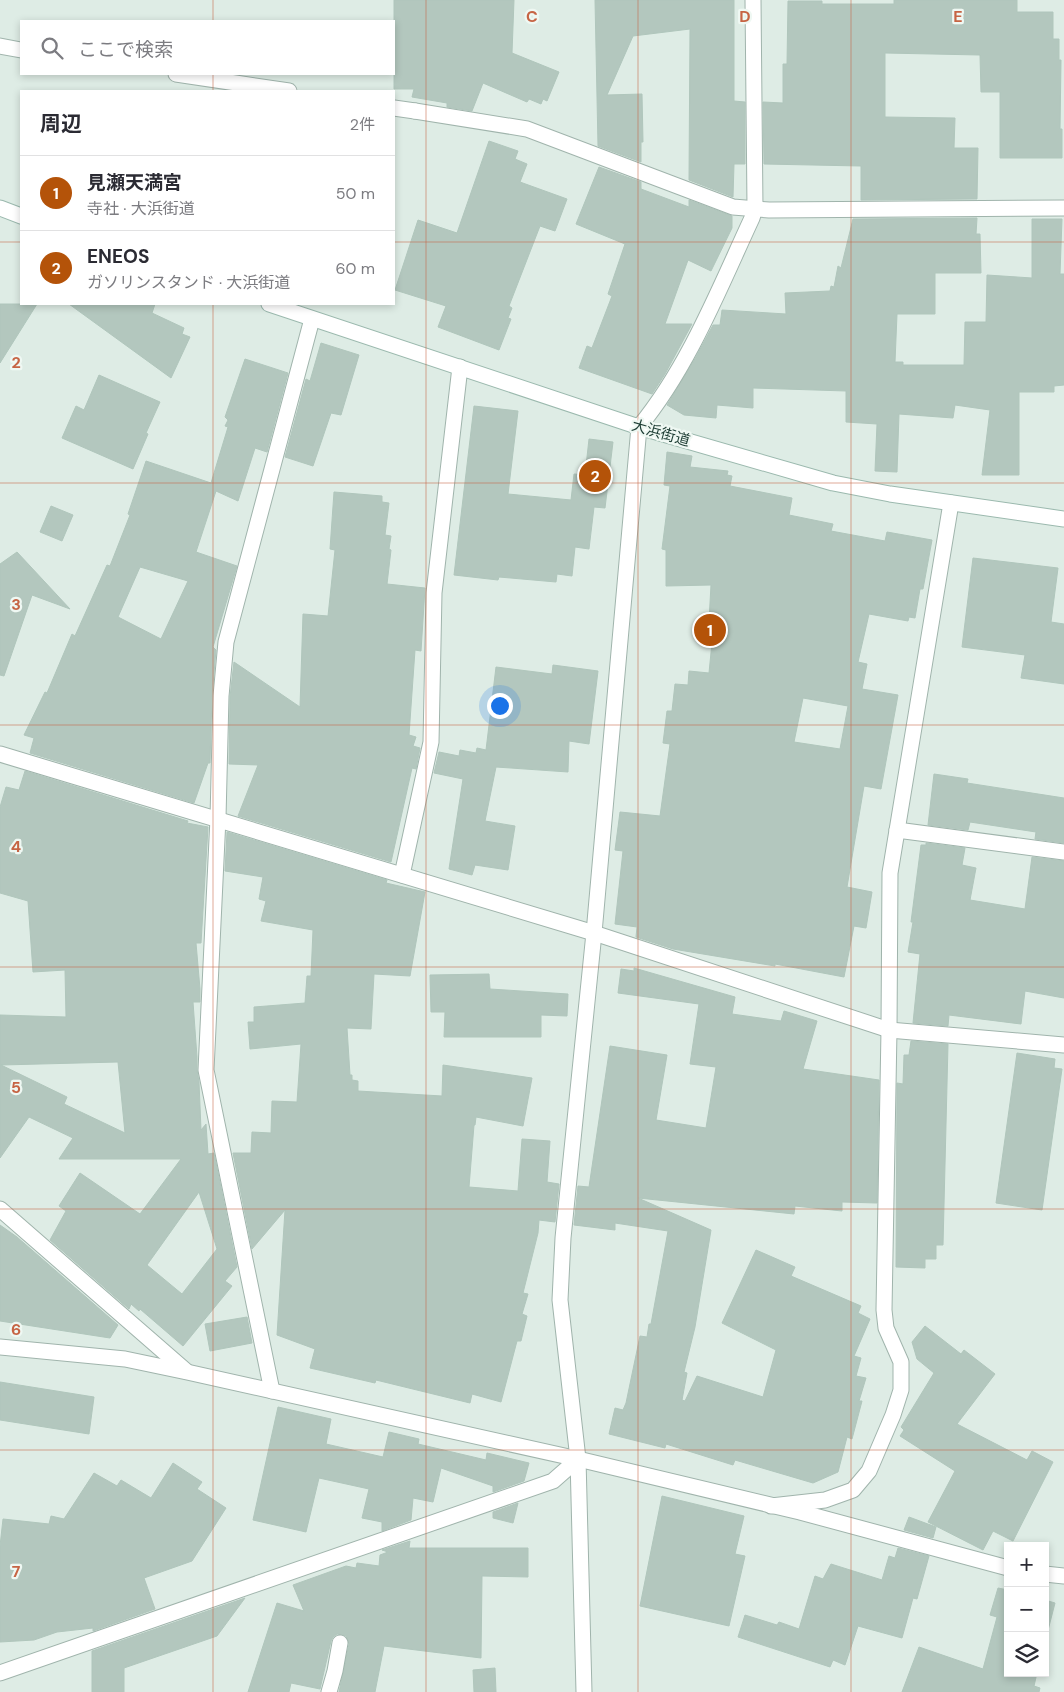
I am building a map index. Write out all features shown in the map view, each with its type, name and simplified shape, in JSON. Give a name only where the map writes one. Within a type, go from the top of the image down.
[{"type":"street","points":[[584,1692],[578,1459],[560,1300],[563,1238],[594,933],[639,427],[656,407],[708,313],[755,208],[753,0]]},
{"type":"street","points":[[0,46],[20,50]]},
{"type":"street","points":[[183,75],[282,90]]},
{"type":"street","points":[[395,108],[527,129],[733,207],[779,210],[1064,208]]},
{"type":"street","points":[[0,208],[20,216]]},
{"type":"street","name":"大浜街道","points":[[272,305],[639,427],[833,483],[951,503],[1064,519]]},
{"type":"street","points":[[272,1391],[206,1070],[218,818],[221,696],[226,642],[312,319]]},
{"type":"street","points":[[402,875],[432,742],[434,593],[460,367]]},
{"type":"street","points":[[771,1506],[825,1500],[853,1490],[869,1471],[893,1415],[900,1390],[901,1362],[886,1328],[884,1310],[890,873],[951,503]]},
{"type":"street","points":[[0,754],[218,818],[594,933],[889,1030],[1064,1044]]},
{"type":"street","points":[[898,830],[1064,852]]},
{"type":"street","points":[[0,1209],[187,1372]]},
{"type":"street","points":[[0,1346],[126,1359],[187,1372],[578,1459],[771,1506],[1004,1567]]},
{"type":"street","points":[[0,1673],[553,1481],[578,1459]]},
{"type":"street","points":[[1049,1574],[1064,1576]]},
{"type":"street","points":[[329,1692],[340,1643]]},
{"type":"building","points":[[394,0],[514,0],[512,53],[559,72],[547,101],[543,99],[541,104],[529,99],[527,102],[483,83],[472,111],[447,107],[447,103],[412,97],[414,89],[394,89]]},
{"type":"building","points":[[595,0],[734,0],[734,101],[745,102],[745,164],[734,164],[733,197],[689,180],[690,29],[633,36],[607,95],[642,94],[643,142],[641,142],[641,162],[598,146]]},
{"type":"building","points":[[894,0],[1017,0],[1017,12],[1053,12],[1053,39],[1059,39],[1059,60],[1061,60],[1060,129],[1062,129],[1062,158],[1000,158],[1000,92],[981,92],[980,55],[885,53],[885,117],[955,118],[954,148],[978,148],[977,199],[861,200],[861,166],[764,164],[763,102],[783,103],[783,64],[787,64],[788,1],[822,1],[822,4],[894,4]]},
{"type":"building","points":[[489,141],[518,151],[515,159],[527,164],[520,182],[567,199],[555,231],[540,226],[509,306],[512,308],[508,318],[511,319],[499,350],[438,327],[446,306],[395,290],[418,220],[457,233]]},
{"type":"building","points":[[599,167],[641,182],[641,189],[689,207],[689,200],[732,216],[732,228],[711,271],[688,260],[665,324],[692,324],[652,394],[579,368],[587,346],[592,348],[612,296],[608,294],[625,244],[576,224]]},
{"type":"building","points":[[977,218],[976,234],[980,234],[981,273],[935,273],[935,314],[897,314],[895,362],[903,362],[903,365],[964,365],[965,322],[986,322],[987,275],[1032,278],[1032,219],[1062,219],[1060,274],[1064,274],[1064,385],[1054,386],[1054,392],[1019,392],[1019,475],[982,475],[990,410],[955,405],[953,418],[899,414],[897,472],[875,471],[877,424],[846,422],[846,391],[753,388],[753,408],[717,405],[716,418],[684,415],[667,405],[713,325],[720,325],[722,310],[786,314],[785,293],[830,291],[831,286],[834,287],[838,266],[841,268],[853,219]]},
{"type":"building","points":[[0,304],[36,305],[0,363]]},
{"type":"building","points":[[70,305],[155,305],[152,313],[184,328],[182,334],[190,337],[171,378]]},
{"type":"building","points":[[321,343],[359,355],[341,415],[331,413],[313,466],[285,457],[306,379],[310,381]]},
{"type":"building","points":[[245,359],[288,373],[267,452],[255,448],[238,501],[216,491],[196,552],[237,566],[213,647],[216,650],[212,696],[210,763],[208,763],[194,803],[30,753],[34,738],[24,735],[45,692],[47,693],[72,634],[75,636],[107,565],[110,566],[130,515],[128,514],[146,461],[211,483],[228,427],[225,426],[228,420],[225,417]],"holes":[[[140,567],[188,581],[161,639],[118,617]]]},
{"type":"building","points":[[99,375],[160,402],[133,469],[62,438],[76,406],[84,410]]},
{"type":"building","points":[[474,406],[518,411],[508,494],[571,500],[574,474],[585,475],[589,439],[613,442],[605,508],[594,507],[589,549],[575,547],[572,576],[557,574],[556,582],[499,577],[498,580],[454,575]]},
{"type":"building","points":[[667,452],[692,456],[690,467],[728,471],[727,475],[732,476],[730,486],[792,498],[789,515],[833,524],[831,531],[885,541],[887,532],[932,540],[923,589],[920,589],[915,618],[909,617],[908,621],[869,614],[858,662],[867,664],[862,689],[898,695],[881,789],[864,786],[847,887],[872,892],[866,928],[854,926],[844,977],[775,964],[775,966],[673,949],[636,937],[637,927],[615,924],[623,851],[615,850],[620,812],[660,816],[670,744],[663,743],[667,711],[672,711],[675,684],[688,685],[689,671],[709,673],[714,622],[709,621],[711,585],[666,586],[666,550],[662,549],[670,486],[664,485]],"holes":[[[803,698],[848,706],[840,749],[794,742]]]},
{"type":"building","points":[[334,492],[382,496],[382,502],[389,503],[385,535],[391,536],[387,584],[425,588],[421,651],[415,650],[409,735],[416,737],[413,746],[420,748],[416,769],[412,768],[391,862],[238,816],[258,765],[229,764],[230,697],[234,662],[300,707],[303,614],[328,616],[335,550],[330,549]]},
{"type":"building","points":[[51,506],[73,515],[62,541],[40,532]]},
{"type":"building","points":[[17,552],[70,609],[32,595],[4,676],[0,675],[0,564]]},
{"type":"building","points":[[973,558],[1058,568],[1051,622],[1064,624],[1064,684],[1021,678],[1025,655],[962,647]]},
{"type":"building","points":[[553,665],[598,671],[589,744],[569,741],[568,772],[496,767],[485,821],[515,826],[508,870],[475,865],[472,875],[449,869],[463,779],[434,773],[439,752],[459,756],[460,750],[476,753],[477,748],[486,750],[496,667],[552,674]]},
{"type":"building","points":[[25,771],[188,821],[187,823],[208,827],[201,943],[196,943],[200,1002],[193,1002],[197,1070],[201,1130],[206,1124],[208,1154],[214,1153],[237,1267],[225,1281],[232,1286],[183,1346],[140,1309],[139,1311],[131,1304],[129,1309],[50,1240],[66,1211],[59,1206],[80,1173],[140,1214],[181,1159],[59,1159],[73,1138],[29,1117],[0,1158],[0,1015],[66,1017],[65,970],[33,972],[28,901],[0,893],[0,807],[6,787],[19,790]],"holes":[[[118,1062],[125,1133],[64,1104],[67,1097],[1,1065]],[[199,1192],[217,1249],[182,1294],[147,1265]]]},
{"type":"building","points":[[934,774],[968,779],[967,783],[1064,798],[1064,843],[1035,839],[1036,832],[970,822],[968,830],[928,825]]},
{"type":"building","points":[[227,832],[387,880],[386,883],[425,892],[410,976],[374,974],[371,1029],[347,1028],[350,1075],[352,1075],[352,1080],[358,1081],[358,1091],[442,1096],[443,1065],[532,1078],[523,1126],[476,1117],[474,1125],[469,1187],[518,1191],[522,1139],[550,1141],[547,1182],[559,1184],[555,1222],[539,1220],[538,1233],[523,1293],[528,1294],[522,1314],[527,1316],[521,1341],[517,1341],[501,1402],[472,1394],[470,1403],[376,1380],[375,1383],[310,1368],[315,1349],[277,1335],[285,1210],[252,1249],[233,1153],[251,1153],[252,1132],[271,1133],[272,1101],[297,1102],[301,1044],[250,1049],[248,1022],[254,1022],[254,1007],[305,1003],[307,976],[311,976],[313,930],[261,921],[266,901],[259,899],[263,877],[225,871]]},
{"type":"building","points":[[926,843],[965,848],[962,865],[976,868],[970,900],[1025,909],[1032,857],[1064,861],[1064,998],[1025,991],[1021,1024],[949,1015],[948,1026],[913,1023],[920,954],[908,952],[921,845],[926,845]]},
{"type":"building","points":[[634,968],[735,997],[732,1014],[781,1021],[784,1011],[817,1021],[803,1069],[879,1080],[877,1203],[842,1202],[842,1211],[795,1206],[794,1214],[638,1198],[711,1230],[695,1327],[684,1372],[687,1373],[682,1400],[685,1401],[697,1376],[763,1397],[776,1350],[722,1323],[756,1250],[795,1267],[791,1276],[861,1306],[858,1313],[870,1319],[854,1356],[861,1358],[856,1376],[866,1378],[859,1401],[862,1401],[852,1439],[847,1437],[838,1472],[813,1483],[735,1460],[733,1465],[666,1444],[665,1448],[609,1434],[615,1408],[623,1410],[626,1403],[640,1336],[647,1337],[649,1324],[651,1324],[668,1231],[615,1223],[615,1230],[574,1225],[578,1186],[589,1187],[610,1046],[667,1055],[656,1120],[706,1128],[716,1067],[690,1064],[699,1004],[618,993],[621,969],[634,971]]},
{"type":"building","points":[[489,974],[490,989],[568,994],[567,1016],[541,1015],[541,1037],[444,1037],[445,1012],[431,1012],[430,975]]},
{"type":"building","points":[[911,1041],[948,1044],[943,1245],[936,1245],[936,1259],[925,1259],[925,1268],[896,1267],[897,1083],[903,1084],[904,1055],[909,1055]]},
{"type":"building","points":[[1017,1053],[1055,1059],[1054,1068],[1062,1069],[1042,1210],[996,1203]]},
{"type":"building","points":[[0,1225],[17,1237],[118,1325],[110,1338],[0,1321]]},
{"type":"building","points":[[247,1317],[252,1343],[210,1351],[205,1324]]},
{"type":"building","points":[[925,1326],[961,1354],[964,1350],[995,1374],[957,1424],[1027,1460],[1032,1451],[1053,1462],[1013,1541],[993,1531],[983,1550],[928,1522],[955,1471],[900,1436],[904,1430],[901,1427],[934,1373],[917,1359],[912,1342]]},
{"type":"building","points":[[0,1382],[94,1397],[89,1434],[0,1420]]},
{"type":"building","points":[[278,1407],[331,1419],[326,1444],[383,1457],[389,1432],[419,1439],[418,1444],[486,1460],[487,1453],[529,1463],[524,1481],[493,1492],[493,1486],[441,1468],[433,1502],[413,1498],[411,1520],[382,1531],[382,1522],[362,1518],[369,1489],[319,1478],[306,1532],[253,1520]]},
{"type":"building","points":[[173,1463],[202,1482],[197,1489],[226,1508],[192,1561],[144,1578],[155,1609],[93,1631],[93,1628],[57,1632],[34,1640],[0,1642],[0,1546],[3,1519],[49,1524],[51,1516],[64,1519],[94,1473],[117,1486],[121,1480],[151,1498]]},
{"type":"building","points":[[662,1496],[744,1516],[735,1554],[745,1556],[729,1626],[640,1606]]},
{"type":"building","points":[[518,1503],[513,1523],[493,1518],[493,1512]]},
{"type":"building","points":[[909,1517],[936,1527],[933,1538],[904,1530]]},
{"type":"building","points":[[410,1541],[409,1548],[528,1548],[528,1577],[482,1576],[481,1658],[384,1646],[375,1692],[339,1692],[349,1644],[346,1636],[337,1634],[331,1641],[320,1689],[291,1683],[289,1692],[248,1692],[277,1603],[304,1611],[293,1585],[346,1566],[356,1568],[357,1563],[379,1566],[380,1555],[388,1552],[382,1550]]},
{"type":"building","points":[[898,1548],[929,1556],[917,1599],[913,1598],[902,1638],[858,1626],[845,1665],[833,1660],[830,1667],[738,1637],[745,1615],[777,1625],[779,1622],[799,1629],[815,1576],[823,1579],[831,1564],[882,1580],[889,1556],[895,1558]]},
{"type":"building","points":[[998,1588],[1004,1589],[1004,1677],[1036,1677],[1034,1686],[1040,1688],[1039,1692],[902,1692],[919,1647],[983,1669],[997,1617],[990,1615]]},
{"type":"building","points":[[245,1598],[217,1636],[124,1668],[124,1692],[92,1692],[92,1651]]},
{"type":"building","points":[[1049,1601],[1055,1603],[1049,1626]]},
{"type":"building","points":[[495,1668],[496,1692],[474,1692],[473,1670]]},
{"type":"place","name":"ENEOS","points":[[595,476]]},
{"type":"place","name":"見瀬天満宮","points":[[710,630]]}]
